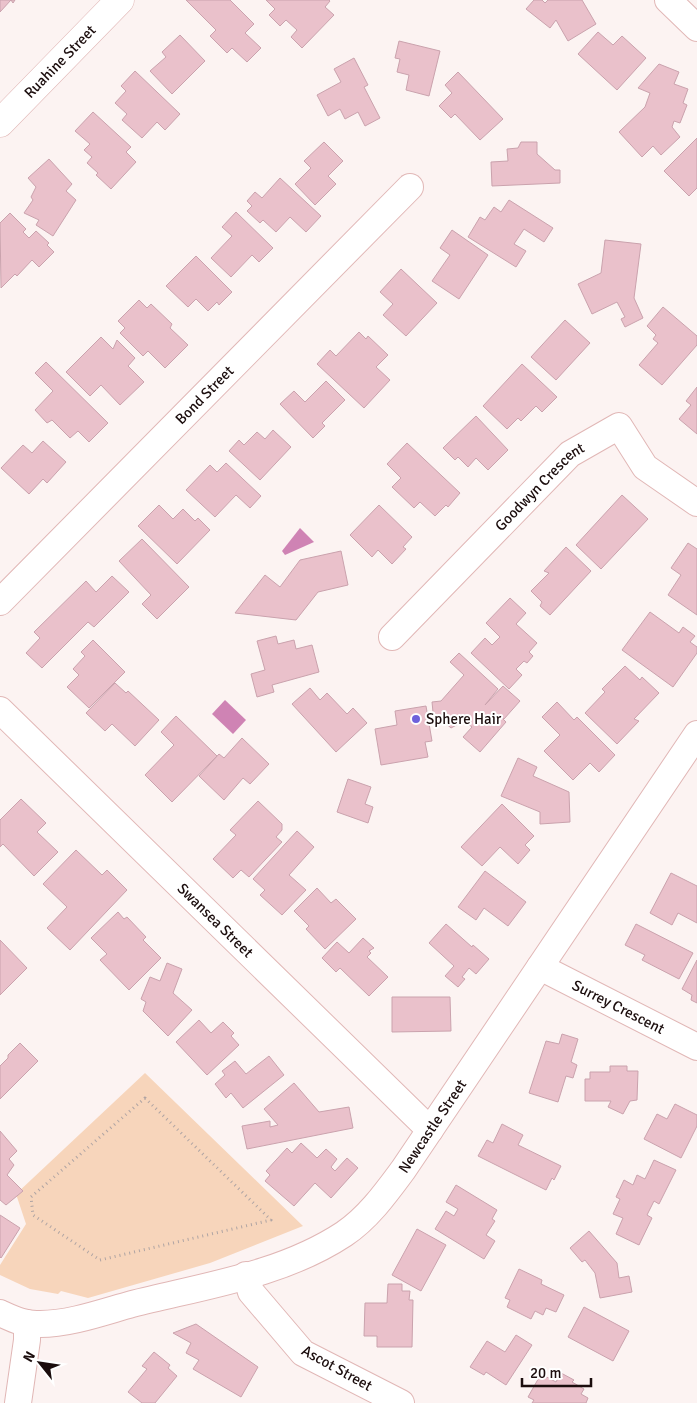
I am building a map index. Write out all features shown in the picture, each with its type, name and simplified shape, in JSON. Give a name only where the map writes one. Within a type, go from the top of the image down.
[{"type":"street","name":"Ruahine Street","points":[[0,123],[120,0]]},
{"type":"street","points":[[668,0],[697,28]]},
{"type":"street","name":"Bond Street","points":[[0,602],[410,188]]},
{"type":"street","name":"Goodwyn Crescent","points":[[392,637],[570,454],[619,426],[645,467],[697,504]]},
{"type":"street","name":"Swansea Street","points":[[0,710],[430,1130]]},
{"type":"street","name":"Newcastle Street","points":[[26,1323],[46,1324],[77,1318],[246,1275],[297,1259],[322,1247],[346,1233],[365,1217],[385,1194],[430,1130],[697,734]]},
{"type":"street","name":"Surrey Crescent","points":[[540,968],[697,1047]]},
{"type":"street","name":"Ascot Street","points":[[246,1275],[252,1292],[303,1353],[401,1403]]},
{"type":"street","points":[[0,1313],[26,1323],[27,1340],[18,1403]]},
{"type":"path","points":[[145,1098],[271,1220],[100,1260],[59,1233],[32,1215],[31,1197],[145,1098]]},
{"type":"shaded area","points":[[300,528],[314,542],[285,555],[282,551]]},
{"type":"shaded area","points":[[225,700],[246,720],[233,734],[212,714]]},
{"type":"shaded area","points":[[145,1073],[303,1226],[210,1263],[88,1298],[61,1291],[58,1294],[30,1289],[0,1275],[0,1265],[26,1224],[16,1194]]},
{"type":"building","points":[[0,0],[11,0],[0,12]]},
{"type":"building","points":[[186,0],[230,0],[254,24],[245,33],[261,48],[247,62],[232,48],[227,53],[210,36],[216,30]]},
{"type":"building","points":[[266,0],[329,0],[325,7],[334,15],[302,48],[291,37],[297,30],[286,20],[280,26],[269,15],[275,9]]},
{"type":"building","points":[[534,0],[542,0],[545,3],[548,0],[582,0],[596,24],[568,41],[556,20],[550,28],[526,9]]},
{"type":"building","points":[[598,32],[613,45],[622,36],[646,58],[617,90],[578,54]]},
{"type":"building","points":[[180,35],[205,61],[172,94],[150,71],[166,57],[162,52]]},
{"type":"building","points":[[399,41],[440,51],[429,96],[406,90],[409,75],[397,72],[400,59],[395,58]]},
{"type":"building","points":[[354,58],[368,85],[364,87],[380,118],[365,126],[358,112],[345,119],[340,109],[328,116],[317,95],[341,82],[334,69]]},
{"type":"building","points":[[659,64],[679,72],[674,84],[688,89],[683,103],[687,105],[680,123],[674,121],[672,127],[680,137],[661,155],[653,146],[642,157],[619,132],[645,107],[650,93],[638,88]]},
{"type":"building","points":[[135,71],[180,114],[165,130],[157,122],[142,138],[122,120],[127,114],[115,103],[126,91],[121,86]]},
{"type":"building","points":[[458,72],[503,119],[480,140],[455,114],[451,118],[439,106],[452,93],[445,85]]},
{"type":"building","points":[[93,112],[131,147],[126,152],[136,162],[111,189],[96,175],[98,173],[87,163],[92,157],[84,150],[90,144],[75,131]]},
{"type":"building","points":[[697,138],[697,188],[689,196],[664,171]]},
{"type":"building","points":[[324,142],[343,161],[328,176],[336,184],[315,205],[295,184],[311,168],[304,161]]},
{"type":"building","points":[[521,142],[537,142],[537,154],[555,170],[560,170],[560,183],[492,186],[491,162],[508,161],[507,149],[518,148]]},
{"type":"building","points":[[49,159],[72,184],[66,191],[76,200],[53,236],[36,225],[39,220],[24,213],[33,200],[31,197],[36,187],[28,178]]},
{"type":"building","points":[[280,178],[321,216],[306,232],[290,217],[276,232],[263,220],[260,223],[247,211],[252,206],[247,201],[255,192],[262,198]]},
{"type":"building","points":[[509,200],[553,228],[544,242],[524,229],[514,244],[526,251],[516,267],[468,237],[480,217],[485,220],[494,207],[501,212]]},
{"type":"building","points":[[236,212],[273,248],[259,262],[252,255],[231,277],[211,258],[232,236],[222,227]]},
{"type":"building","points":[[10,213],[26,229],[23,232],[29,238],[36,231],[49,243],[47,245],[54,252],[39,267],[32,260],[17,276],[15,274],[1,288],[0,223]]},
{"type":"building","points":[[452,230],[488,255],[459,299],[432,281],[450,255],[440,248]]},
{"type":"building","points":[[605,240],[641,244],[634,298],[643,318],[625,327],[621,319],[625,317],[617,302],[592,314],[578,284],[601,273]]},
{"type":"building","points":[[196,256],[232,292],[219,305],[217,302],[208,311],[196,299],[188,307],[166,286]]},
{"type":"building","points":[[401,269],[437,303],[406,336],[383,315],[393,304],[380,292]]},
{"type":"building","points":[[139,300],[147,308],[151,304],[172,324],[170,328],[188,345],[165,368],[148,351],[143,356],[120,333],[125,328],[118,321]]},
{"type":"building","points":[[663,307],[697,336],[697,345],[662,385],[639,365],[658,343],[653,339],[656,335],[647,326]]},
{"type":"building","points":[[565,320],[590,343],[556,380],[531,357]]},
{"type":"building","points":[[359,332],[366,339],[368,336],[388,355],[376,367],[390,380],[364,408],[317,364],[330,350],[336,356]]},
{"type":"building","points":[[101,337],[113,349],[117,340],[135,358],[128,366],[144,382],[120,405],[101,385],[90,396],[66,372]]},
{"type":"building","points":[[46,362],[108,423],[89,442],[78,431],[70,438],[52,420],[47,423],[35,410],[53,391],[35,373]]},
{"type":"building","points":[[522,364],[557,397],[542,412],[536,406],[521,421],[518,418],[507,429],[483,406]]},
{"type":"building","points":[[326,381],[345,400],[322,423],[325,426],[313,438],[280,404],[294,391],[305,402]]},
{"type":"building","points":[[697,387],[697,434],[679,419],[691,405],[686,401]]},
{"type":"building","points":[[476,416],[508,450],[488,470],[476,458],[468,467],[458,457],[455,460],[443,448]]},
{"type":"building","points":[[273,430],[291,447],[260,480],[229,451],[239,440],[244,445],[257,432],[265,439]]},
{"type":"building","points":[[43,441],[66,462],[47,483],[43,479],[29,494],[1,468],[23,445],[32,453]]},
{"type":"building","points":[[407,443],[460,493],[448,507],[446,505],[435,516],[420,502],[414,508],[392,487],[401,478],[387,464]]},
{"type":"building","points":[[226,463],[261,496],[250,508],[236,495],[215,517],[186,490],[210,465],[217,472]]},
{"type":"building","points":[[622,495],[648,519],[601,569],[576,545]]},
{"type":"building","points":[[159,505],[173,519],[183,509],[195,521],[198,518],[210,530],[177,564],[138,526]]},
{"type":"building","points":[[379,505],[412,537],[403,547],[406,549],[392,564],[378,550],[372,557],[350,535]]},
{"type":"building","points":[[142,539],[189,587],[157,619],[142,604],[151,595],[119,561]]},
{"type":"building","points":[[688,543],[697,549],[697,615],[668,595],[681,575],[671,568]]},
{"type":"building","points":[[566,547],[591,571],[550,615],[540,606],[542,602],[531,591],[549,573],[544,571]]},
{"type":"building","points":[[341,551],[348,585],[318,592],[296,620],[235,613],[265,575],[280,587],[300,560]]},
{"type":"building","points":[[112,576],[129,592],[94,627],[88,622],[42,668],[26,653],[40,638],[34,632],[86,581],[96,592]]},
{"type":"building","points":[[510,598],[526,613],[516,624],[537,643],[529,652],[533,656],[527,663],[524,661],[516,669],[522,675],[509,689],[471,653],[485,638],[492,645],[500,637],[486,623]]},
{"type":"building","points":[[650,612],[679,633],[683,627],[695,636],[690,642],[697,647],[697,653],[673,687],[622,650]]},
{"type":"building","points":[[276,636],[278,644],[294,640],[296,649],[312,645],[319,672],[272,685],[274,692],[257,697],[251,674],[265,670],[257,641]]},
{"type":"building","points":[[93,640],[125,672],[89,708],[67,687],[79,675],[73,669],[85,656],[81,652]]},
{"type":"building","points":[[459,653],[498,689],[485,705],[503,686],[520,701],[504,719],[500,716],[506,722],[480,752],[463,737],[472,727],[464,721],[451,728],[433,712],[432,702],[441,701],[464,675],[450,662]]},
{"type":"building","points":[[625,666],[640,680],[642,677],[659,693],[634,719],[639,721],[617,744],[585,713],[605,692],[602,689]]},
{"type":"building","points":[[115,683],[126,693],[128,691],[159,720],[135,746],[112,724],[105,731],[86,713]]},
{"type":"building","points":[[310,688],[320,700],[327,693],[347,714],[353,708],[367,723],[336,752],[292,704]]},
{"type":"building","points":[[557,702],[574,720],[577,717],[615,755],[599,772],[590,763],[573,780],[544,751],[560,735],[542,717]]},
{"type":"building","points":[[426,706],[432,741],[425,742],[428,757],[381,765],[375,729],[397,725],[395,711]]},
{"type":"building","points":[[176,716],[217,756],[172,802],[145,775],[174,745],[161,732]]},
{"type":"building","points":[[242,738],[269,764],[250,784],[243,778],[224,800],[199,776],[219,754],[224,758]]},
{"type":"building","points":[[518,758],[537,767],[533,776],[569,792],[570,822],[540,824],[540,812],[501,796]]},
{"type":"building","points":[[348,779],[371,787],[365,804],[373,807],[368,823],[337,812]]},
{"type":"building","points":[[21,799],[46,823],[37,832],[58,852],[34,876],[3,844],[0,847],[0,820]]},
{"type":"building","points":[[258,801],[282,824],[282,830],[276,837],[282,842],[249,877],[241,870],[233,878],[213,859],[236,835],[230,830]]},
{"type":"building","points":[[502,804],[534,836],[525,845],[530,850],[518,864],[500,847],[482,866],[461,847]]},
{"type":"building","points":[[297,831],[314,847],[289,875],[306,890],[282,915],[260,895],[265,890],[253,879]]},
{"type":"building","points":[[76,850],[102,875],[107,870],[127,890],[70,950],[47,928],[67,907],[43,884]]},
{"type":"building","points":[[485,871],[526,902],[508,926],[484,908],[476,920],[458,907]]},
{"type":"building","points":[[671,873],[697,886],[697,923],[678,913],[672,925],[650,913]]},
{"type":"building","points":[[317,888],[331,903],[336,899],[356,919],[325,949],[306,929],[309,926],[294,911]]},
{"type":"building","points":[[118,912],[124,919],[127,917],[146,937],[143,940],[161,958],[129,990],[100,960],[107,954],[91,938]]},
{"type":"building","points":[[446,924],[489,959],[476,974],[469,968],[462,977],[465,979],[458,987],[445,976],[454,966],[429,943]]},
{"type":"building","points":[[636,924],[693,953],[679,979],[642,960],[645,955],[625,945]]},
{"type":"building","points":[[363,938],[374,948],[369,951],[371,953],[367,957],[388,977],[369,996],[340,968],[336,972],[322,958],[337,942],[349,953]]},
{"type":"building","points":[[0,940],[27,968],[0,995]]},
{"type":"building","points":[[697,960],[697,1003],[691,1000],[692,995],[682,989]]},
{"type":"building","points":[[167,963],[182,969],[173,993],[192,1010],[168,1036],[143,1011],[146,1002],[141,999],[150,977],[160,981]]},
{"type":"building","points":[[392,997],[450,997],[451,1031],[392,1032]]},
{"type":"building","points":[[199,1020],[211,1033],[223,1022],[234,1033],[231,1036],[239,1045],[207,1075],[176,1042]]},
{"type":"building","points":[[562,1034],[578,1039],[571,1062],[577,1065],[573,1078],[566,1076],[558,1102],[529,1093],[546,1041],[559,1044]]},
{"type":"building","points":[[20,1043],[38,1061],[0,1099],[0,1066]]},
{"type":"building","points":[[269,1056],[284,1075],[243,1108],[231,1093],[226,1098],[215,1084],[225,1075],[222,1071],[235,1061],[246,1074]]},
{"type":"building","points":[[610,1066],[627,1066],[627,1071],[638,1071],[637,1100],[630,1101],[623,1114],[608,1107],[611,1101],[585,1101],[585,1079],[590,1079],[590,1072],[610,1072]]},
{"type":"building","points":[[294,1083],[319,1112],[349,1107],[353,1128],[247,1149],[242,1126],[270,1121],[270,1127],[278,1125],[264,1109]]},
{"type":"building","points":[[675,1104],[697,1115],[697,1126],[681,1158],[644,1139],[657,1114],[667,1119]]},
{"type":"building","points":[[502,1124],[523,1135],[518,1145],[561,1166],[546,1190],[478,1156],[487,1140],[493,1143]]},
{"type":"building","points":[[0,1131],[17,1151],[9,1159],[14,1165],[7,1175],[23,1191],[6,1205],[0,1200]]},
{"type":"building","points":[[301,1143],[317,1158],[326,1149],[337,1159],[331,1167],[335,1171],[347,1158],[358,1168],[331,1198],[315,1183],[294,1206],[265,1181],[270,1175],[266,1171],[287,1148],[292,1153]]},
{"type":"building","points":[[654,1160],[676,1170],[659,1204],[654,1201],[647,1215],[652,1218],[639,1245],[616,1234],[623,1218],[613,1214],[620,1199],[616,1197],[624,1180],[633,1185],[637,1175],[645,1179]]},
{"type":"building","points":[[456,1185],[497,1210],[492,1219],[495,1221],[486,1235],[495,1241],[484,1259],[435,1229],[446,1211],[454,1216],[458,1209],[446,1202]]},
{"type":"building","points":[[0,1215],[20,1228],[1,1258],[0,1257]]},
{"type":"building","points":[[417,1229],[446,1245],[421,1291],[392,1275]]},
{"type":"building","points":[[589,1231],[617,1263],[619,1278],[629,1276],[632,1292],[600,1298],[595,1273],[585,1260],[582,1262],[570,1248]]},
{"type":"building","points":[[519,1269],[542,1280],[541,1284],[564,1295],[556,1312],[546,1308],[543,1315],[535,1311],[531,1319],[507,1307],[510,1300],[505,1298]]},
{"type":"building","points":[[388,1284],[402,1284],[402,1291],[410,1291],[409,1300],[413,1300],[412,1347],[377,1347],[377,1336],[364,1336],[365,1303],[387,1303]]},
{"type":"building","points":[[584,1307],[629,1331],[613,1361],[568,1337]]},
{"type":"building","points":[[196,1324],[258,1367],[241,1397],[193,1369],[199,1360],[186,1353],[191,1343],[173,1333]]},
{"type":"building","points":[[516,1335],[532,1345],[506,1385],[486,1372],[484,1375],[470,1367],[487,1341],[505,1352]]},
{"type":"building","points":[[154,1352],[170,1365],[168,1368],[177,1376],[155,1403],[142,1403],[128,1392],[147,1369],[142,1366]]},
{"type":"building","points":[[561,1373],[574,1380],[572,1382],[584,1389],[581,1394],[588,1398],[586,1403],[532,1403],[534,1400],[528,1397],[541,1374],[556,1382]]},
{"type":"place","name":"Sphere Hair","points":[[416,719]]}]
